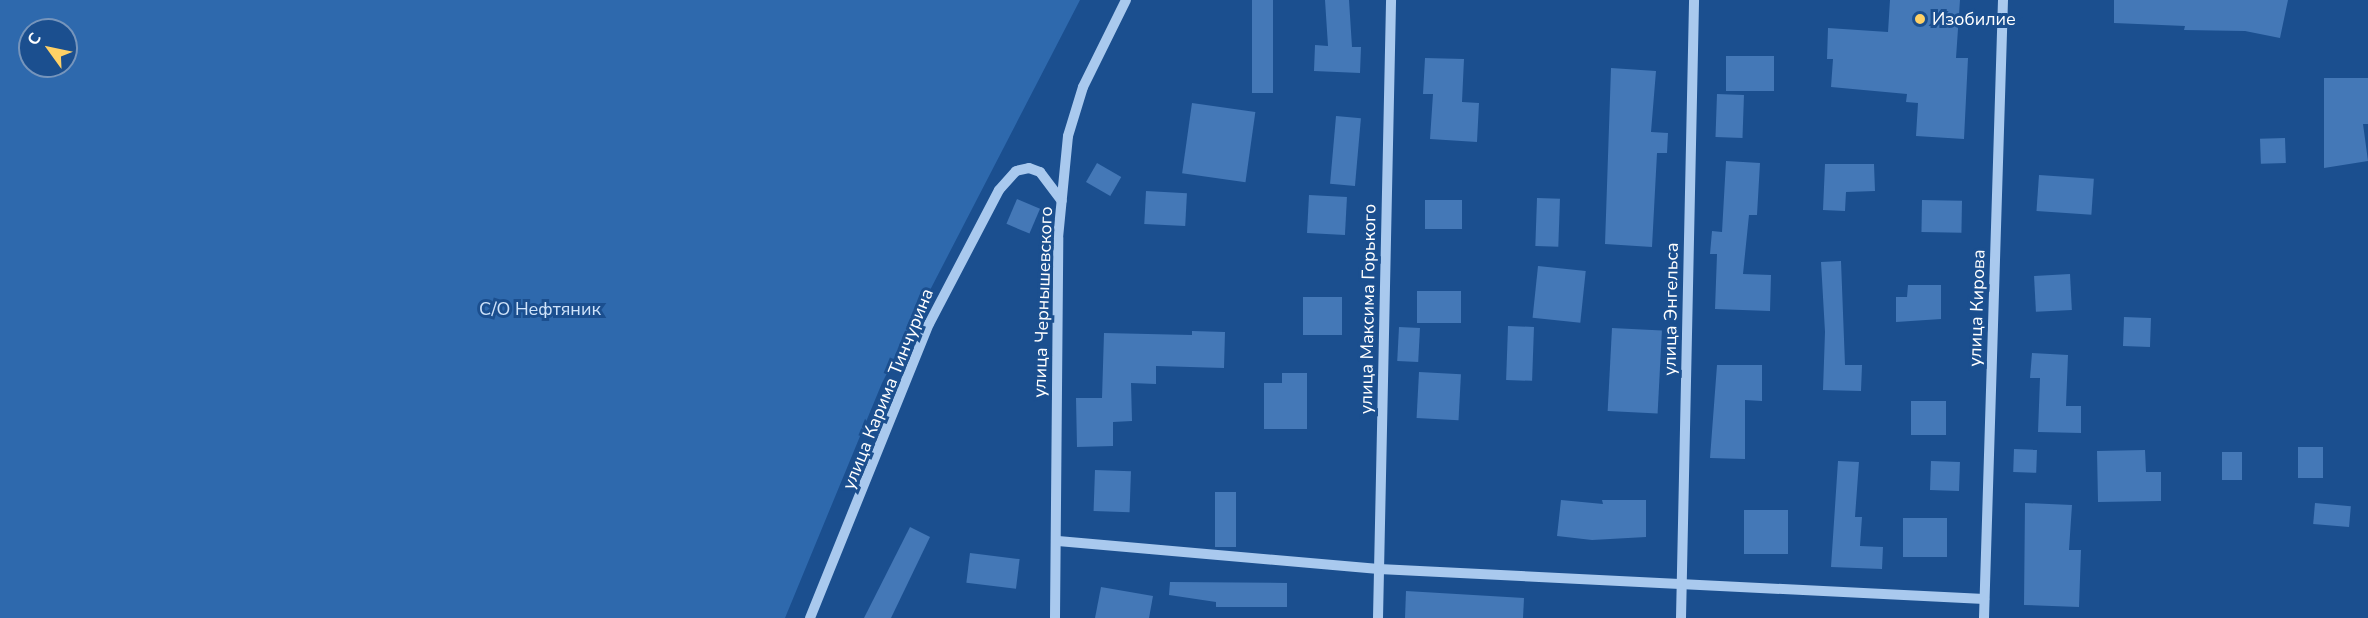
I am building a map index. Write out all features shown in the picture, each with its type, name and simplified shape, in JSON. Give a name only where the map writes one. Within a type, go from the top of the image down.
[{"type":"street","name":"улица Чернышевского","points":[[1055,618],[1058,541],[1056,345],[1062,201],[1068,136],[1083,87],[1126,0]]},
{"type":"street","name":"улица Максима Горького","points":[[1378,618],[1391,0]]},
{"type":"street","name":"улица Энгельса","points":[[1681,618],[1694,0]]},
{"type":"street","name":"улица Кирова","points":[[1984,618],[2002,0]]},
{"type":"street","name":"улица Карима Тинчурина","points":[[810,618],[929,324],[999,190],[1016,171],[1029,168],[1040,172],[1062,201]]},
{"type":"street","points":[[1058,541],[1379,569],[1984,599]]},
{"type":"green space","name":"С/О Нефтяник","points":[[0,0],[1080,0],[882,383],[785,618],[0,618]]},
{"type":"building","points":[[1252,0],[1273,0],[1273,93],[1252,93]]},
{"type":"building","points":[[1325,0],[1349,0],[1352,47],[1361,47],[1360,73],[1314,71],[1315,45],[1328,46]]},
{"type":"building","points":[[1890,0],[1960,0],[1956,58],[1968,58],[1964,139],[1916,136],[1918,103],[1906,102],[1907,94],[1831,87],[1833,59],[1827,59],[1828,28],[1888,32]]},
{"type":"building","points":[[2114,0],[2288,0],[2280,38],[2245,31],[2184,30],[2185,26],[2114,23]]},
{"type":"building","points":[[1726,56],[1774,56],[1774,91],[1726,91]]},
{"type":"building","points":[[1425,58],[1464,59],[1462,102],[1479,103],[1477,142],[1430,139],[1433,94],[1423,94]]},
{"type":"building","points":[[1611,68],[1656,71],[1651,132],[1668,133],[1667,153],[1657,153],[1652,247],[1605,244]]},
{"type":"building","points":[[2324,78],[2368,78],[2368,124],[2363,124],[2368,161],[2324,168]]},
{"type":"building","points":[[1717,94],[1744,95],[1742,138],[1715,137]]},
{"type":"building","points":[[1192,103],[1255,112],[1245,182],[1182,173]]},
{"type":"building","points":[[1336,116],[1361,118],[1355,186],[1330,184]]},
{"type":"building","points":[[2285,138],[2286,163],[2261,164],[2260,139]]},
{"type":"building","points":[[1726,161],[1760,163],[1757,215],[1749,215],[1743,274],[1771,275],[1770,311],[1715,309],[1717,254],[1710,254],[1712,231],[1722,232]]},
{"type":"building","points":[[1097,163],[1121,177],[1110,196],[1086,182]]},
{"type":"building","points":[[1825,164],[1874,164],[1875,191],[1846,192],[1845,211],[1823,210]]},
{"type":"building","points":[[2039,175],[2094,179],[2091,215],[2036,211]]},
{"type":"building","points":[[1146,191],[1187,193],[1185,226],[1144,224]]},
{"type":"building","points":[[1309,195],[1347,197],[1345,235],[1307,233]]},
{"type":"building","points":[[1537,198],[1560,199],[1558,247],[1535,246]]},
{"type":"building","points":[[1017,199],[1040,209],[1029,234],[1006,224]]},
{"type":"building","points":[[1425,200],[1462,200],[1462,229],[1425,229]]},
{"type":"building","points":[[1922,200],[1962,201],[1961,233],[1921,232]]},
{"type":"building","points":[[1841,261],[1845,365],[1862,365],[1861,391],[1823,390],[1825,332],[1821,262]]},
{"type":"building","points":[[1538,266],[1586,271],[1580,323],[1533,318]]},
{"type":"building","points":[[2070,274],[2072,310],[2036,312],[2034,276]]},
{"type":"building","points":[[1908,285],[1941,285],[1941,319],[1896,322],[1896,297],[1907,297]]},
{"type":"building","points":[[1417,291],[1461,291],[1461,323],[1417,323]]},
{"type":"building","points":[[1303,297],[1342,297],[1342,335],[1303,335]]},
{"type":"building","points":[[2124,317],[2151,318],[2150,347],[2123,346]]},
{"type":"building","points":[[1508,326],[1534,327],[1532,381],[1506,380]]},
{"type":"building","points":[[1399,327],[1420,328],[1418,362],[1397,361]]},
{"type":"building","points":[[1612,328],[1662,331],[1658,414],[1608,411]]},
{"type":"building","points":[[1192,331],[1225,332],[1224,368],[1156,366],[1156,384],[1131,383],[1132,421],[1113,422],[1113,446],[1077,447],[1076,398],[1102,398],[1104,333],[1192,335]]},
{"type":"building","points":[[2032,353],[2068,355],[2066,406],[2081,406],[2081,433],[2038,432],[2040,378],[2030,378]]},
{"type":"building","points":[[1717,365],[1762,365],[1762,401],[1745,400],[1745,459],[1710,458]]},
{"type":"building","points":[[1419,372],[1461,374],[1459,420],[1417,418]]},
{"type":"building","points":[[1282,373],[1307,373],[1307,429],[1264,429],[1264,383],[1282,383]]},
{"type":"building","points":[[1911,401],[1946,401],[1946,435],[1911,435]]},
{"type":"building","points":[[2298,447],[2323,447],[2323,478],[2298,478]]},
{"type":"building","points":[[2014,449],[2037,450],[2036,473],[2013,472]]},
{"type":"building","points":[[2145,450],[2146,472],[2161,472],[2161,501],[2098,502],[2097,451]]},
{"type":"building","points":[[2222,452],[2242,452],[2242,480],[2222,480]]},
{"type":"building","points":[[1838,461],[1859,462],[1855,517],[1862,517],[1860,546],[1883,547],[1882,569],[1831,567]]},
{"type":"building","points":[[1931,461],[1960,462],[1959,491],[1930,490]]},
{"type":"building","points":[[1095,470],[1131,471],[1130,512],[1094,511]]},
{"type":"building","points":[[1215,492],[1236,492],[1236,547],[1215,547]]},
{"type":"building","points":[[1561,500],[1603,504],[1602,500],[1646,500],[1646,537],[1592,540],[1557,536]]},
{"type":"building","points":[[2025,503],[2072,505],[2069,550],[2081,550],[2079,607],[2024,605]]},
{"type":"building","points":[[2315,503],[2351,506],[2349,527],[2313,524]]},
{"type":"building","points":[[1744,510],[1788,510],[1788,554],[1744,554]]},
{"type":"building","points":[[1903,518],[1947,518],[1947,557],[1903,557]]},
{"type":"building","points":[[910,527],[930,537],[891,618],[864,618]]},
{"type":"building","points":[[970,553],[1020,559],[1016,589],[966,583]]},
{"type":"building","points":[[1170,582],[1287,583],[1287,607],[1216,607],[1216,602],[1169,595]]},
{"type":"building","points":[[1101,587],[1153,596],[1149,618],[1095,618]]},
{"type":"building","points":[[1406,591],[1524,598],[1523,618],[1405,618]]},
{"type":"place","name":"Изобилие","points":[[1920,19]]}]
